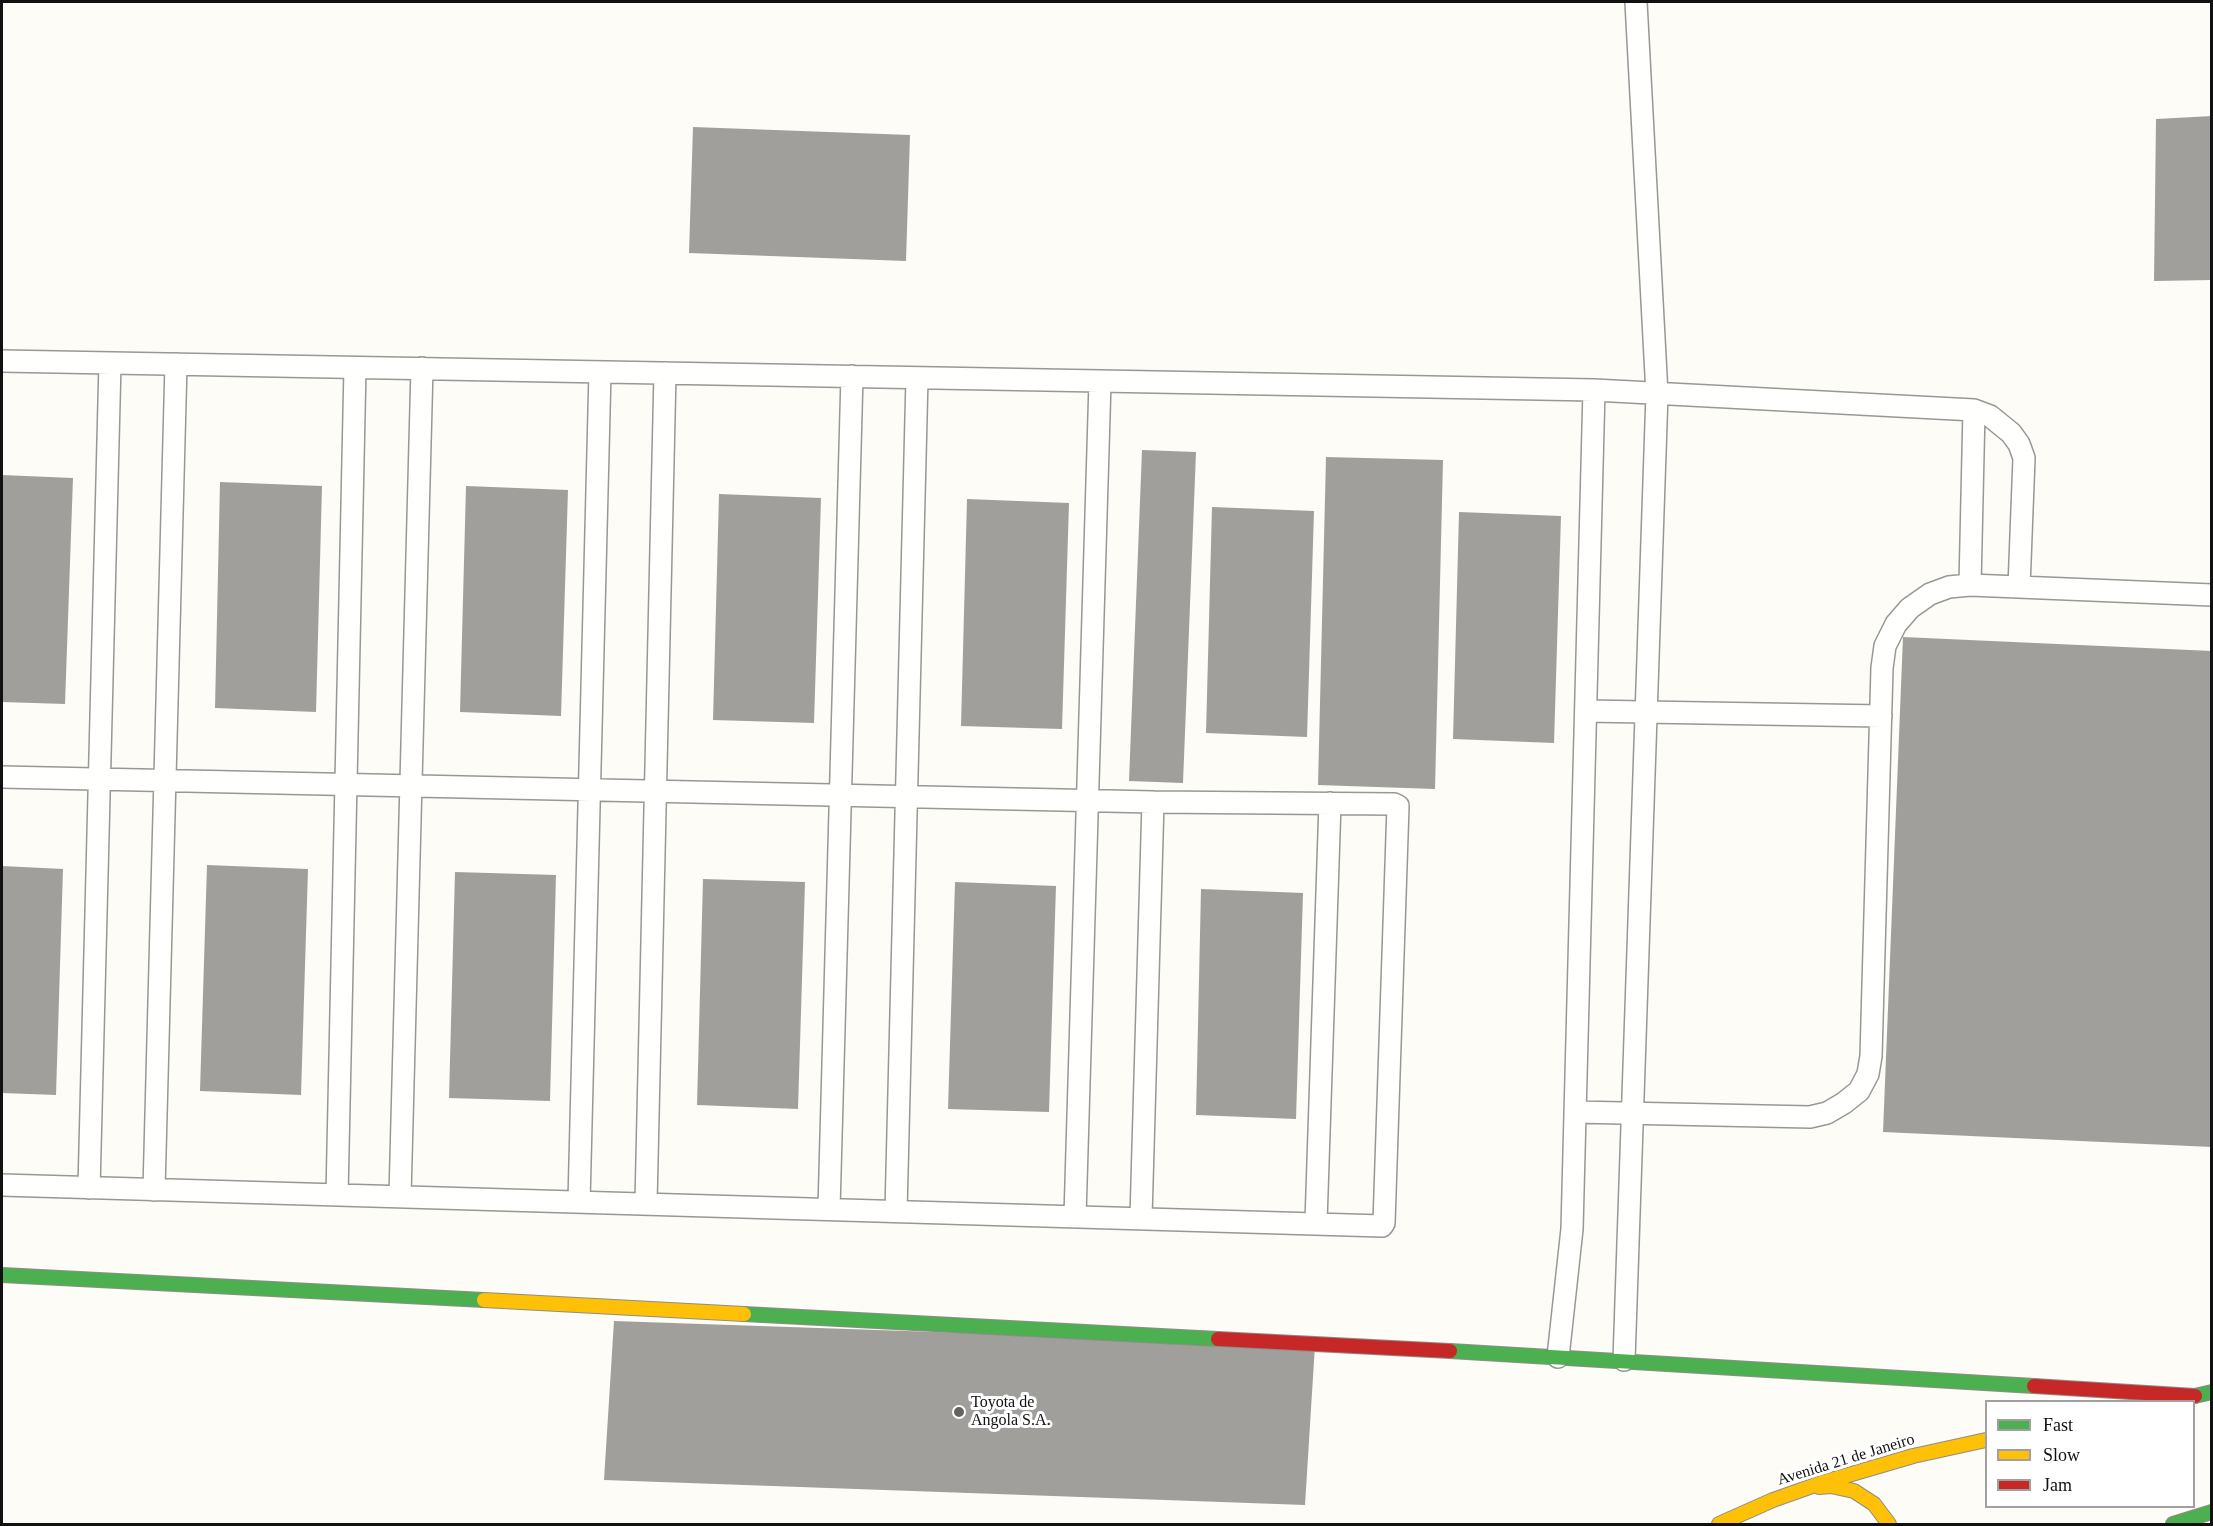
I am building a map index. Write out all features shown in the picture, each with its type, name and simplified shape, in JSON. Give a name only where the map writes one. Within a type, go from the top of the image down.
[{"type":"street","points":[[2,1275],[1624,1360],[2195,1396]]},
{"type":"street","points":[[2173,1400],[2211,1392]]},
{"type":"street","name":"Avenida 21 de Janeiro","points":[[1719,1524],[1807,1488],[1912,1456],[1985,1440]]},
{"type":"street","points":[[1807,1488],[1831,1486],[1854,1491],[1874,1504],[1889,1524]]},
{"type":"street","points":[[2173,1524],[2211,1512]]},
{"type":"lane","points":[[1624,1360],[1657,394],[1636,2]]},
{"type":"lane","points":[[2,361],[1594,390],[1974,410],[1990,416],[2011,433],[2019,444],[2024,458],[2019,587]]},
{"type":"lane","points":[[89,1188],[111,363]]},
{"type":"lane","points":[[154,1190],[176,364]]},
{"type":"lane","points":[[337,1195],[355,368]]},
{"type":"lane","points":[[400,1196],[422,368]]},
{"type":"lane","points":[[579,1202],[600,372]]},
{"type":"lane","points":[[646,1203],[665,373]]},
{"type":"lane","points":[[829,1209],[852,376]]},
{"type":"lane","points":[[896,1210],[917,378]]},
{"type":"lane","points":[[1075,1216],[1100,382]]},
{"type":"lane","points":[[1558,1357],[1572,1229],[1594,390]]},
{"type":"lane","points":[[1970,585],[1974,410]]},
{"type":"lane","points":[[1575,1112],[1810,1117],[1827,1113],[1859,1091],[1868,1074],[1871,1056],[1885,646],[1896,624],[1910,608],[1930,594],[1949,587],[1970,585],[2211,595]]},
{"type":"lane","points":[[1586,711],[1881,716]]},
{"type":"lane","points":[[2,777],[1154,802],[1394,804],[1398,806],[1384,1223],[1378,1227],[1316,1222],[2,1185]]},
{"type":"lane","points":[[1141,1217],[1154,802]]},
{"type":"lane","points":[[1316,1222],[1330,803]]},
{"type":"building","points":[[2212,116],[2212,280],[2154,281],[2156,119]]},
{"type":"building","points":[[693,127],[910,135],[906,261],[689,253]]},
{"type":"building","points":[[1142,450],[1196,452],[1183,783],[1129,781]]},
{"type":"building","points":[[1326,457],[1443,460],[1435,789],[1318,785]]},
{"type":"building","points":[[2,475],[73,478],[65,704],[2,702]]},
{"type":"building","points":[[220,482],[322,486],[316,712],[215,708]]},
{"type":"building","points":[[466,486],[568,490],[561,716],[460,712]]},
{"type":"building","points":[[719,494],[821,498],[814,723],[713,720]]},
{"type":"building","points":[[967,499],[1069,503],[1062,729],[961,726]]},
{"type":"building","points":[[1212,507],[1314,511],[1307,737],[1206,733]]},
{"type":"building","points":[[1459,512],[1561,516],[1554,743],[1453,739]]},
{"type":"building","points":[[1903,637],[2212,651],[2212,1147],[1883,1132]]},
{"type":"building","points":[[207,865],[308,869],[301,1095],[200,1091]]},
{"type":"building","points":[[2,866],[63,869],[56,1095],[2,1093]]},
{"type":"building","points":[[455,872],[556,875],[550,1101],[449,1098]]},
{"type":"building","points":[[703,879],[805,882],[798,1109],[697,1105]]},
{"type":"building","points":[[955,882],[1056,886],[1049,1112],[948,1109]]},
{"type":"building","points":[[1201,889],[1303,893],[1296,1119],[1196,1115]]},
{"type":"building","name":"Toyota de Angola S.A.","points":[[614,1321],[1315,1345],[1305,1505],[604,1480]]},
{"type":"traffic: fast","points":[[2,1275],[484,1300]]},
{"type":"traffic: fast","points":[[744,1314],[1218,1339]]},
{"type":"traffic: fast","points":[[1450,1351],[2034,1386]]},
{"type":"traffic: fast","points":[[2177,1400],[2212,1392]]},
{"type":"traffic: fast","points":[[2173,1524],[2212,1512]]},
{"type":"traffic: slow","points":[[484,1300],[744,1314]]},
{"type":"traffic: slow","points":[[1719,1524],[1773,1500],[1821,1483],[1913,1456],[1985,1440]]},
{"type":"traffic: slow","points":[[1819,1487],[1831,1486],[1854,1491],[1874,1504],[1889,1524]]},
{"type":"traffic: jam","points":[[1218,1339],[1450,1351]]},
{"type":"traffic: jam","points":[[2034,1386],[2195,1396]]},
{"type":"place","name":"Toyota de Angola S.A.","points":[[959,1412]]}]
